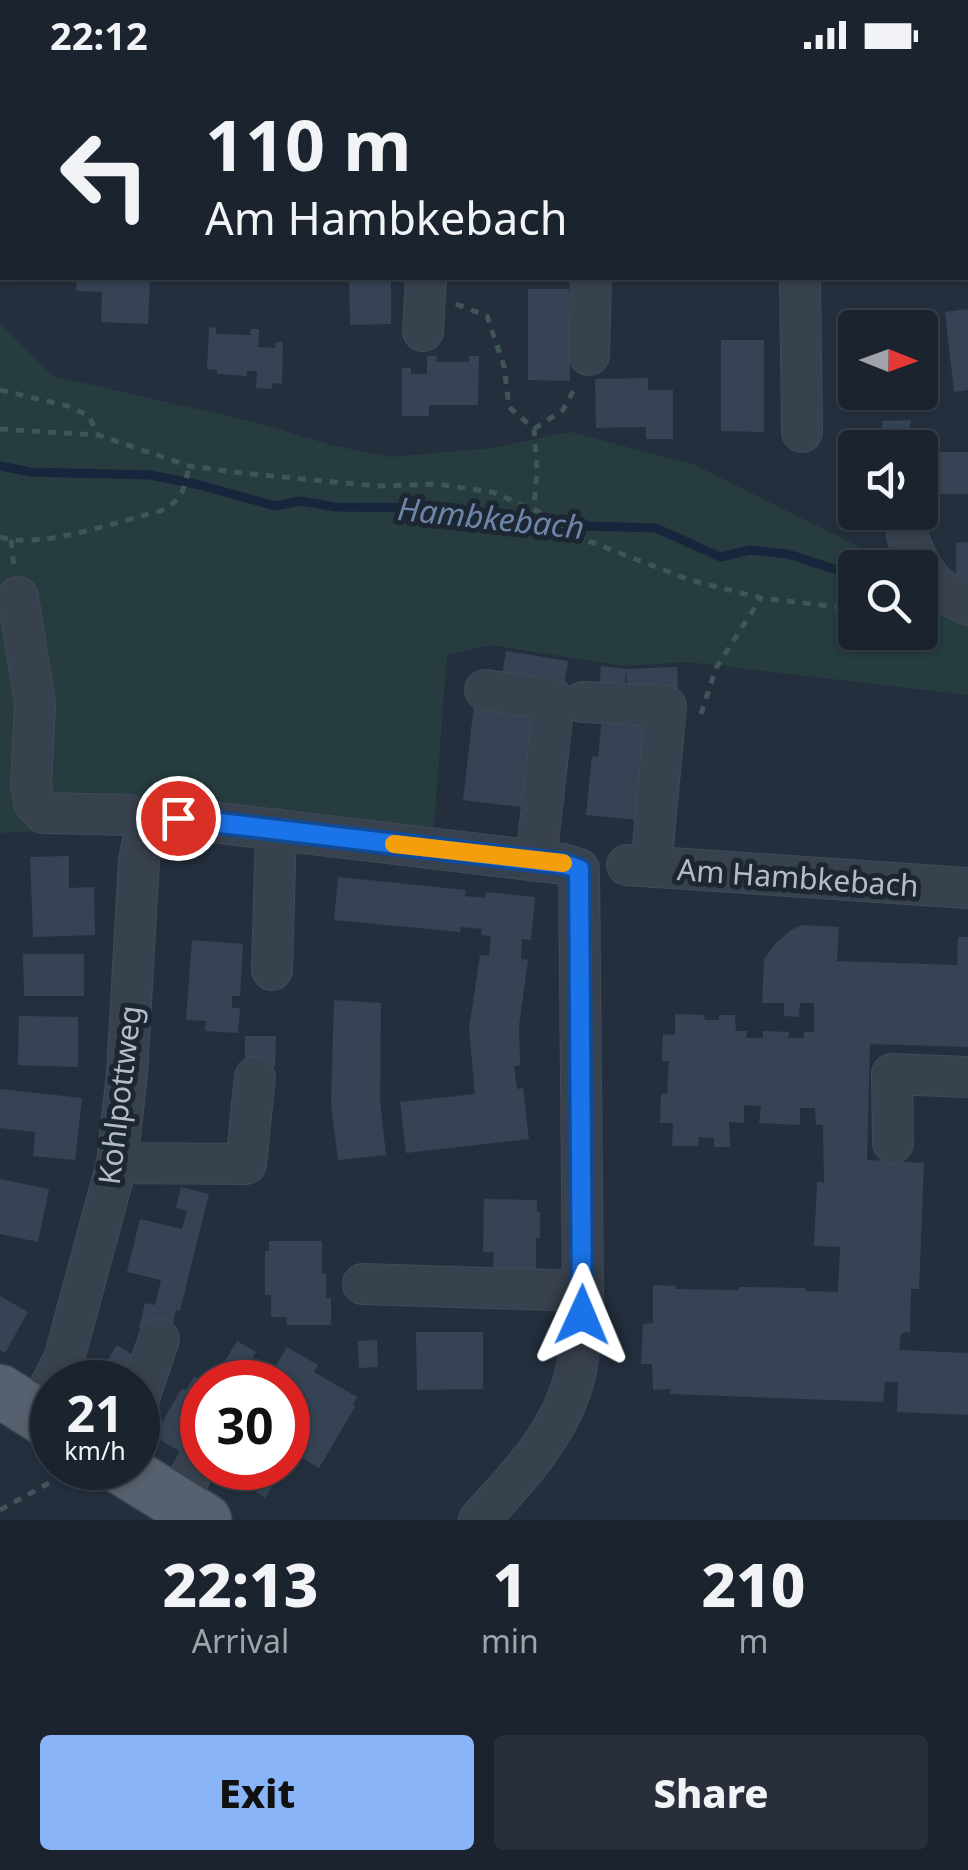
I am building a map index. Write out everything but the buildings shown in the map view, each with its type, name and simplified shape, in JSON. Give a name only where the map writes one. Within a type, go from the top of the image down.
[{"type":"main road","points":[[157,1490],[191,1511]]},
{"type":"street","points":[[589,354],[591,280]]},
{"type":"street","points":[[800,280],[802,432]]},
{"type":"street","points":[[907,535],[919,567],[934,584],[968,605]]},
{"type":"street","points":[[18,598],[34,703],[31,786],[34,802],[44,814],[130,814],[146,825],[155,819],[178,818],[564,864],[579,869],[583,1290],[580,1340],[571,1390],[554,1427],[525,1469],[479,1520]]},
{"type":"street","points":[[485,690],[554,700],[536,861]]},
{"type":"street","name":"Am Hambkebach","points":[[583,702],[666,706],[639,866],[968,888]]},
{"type":"street","name":"Kohlpottweg","points":[[63,1360],[117,1162],[127,1074],[138,860],[146,825]]},
{"type":"street","points":[[272,970],[276,829]]},
{"type":"street","points":[[892,1143],[892,1074],[968,1077]]},
{"type":"street","points":[[117,1162],[246,1164],[255,1077]]},
{"type":"street","points":[[363,1284],[583,1290]]},
{"type":"street","points":[[152,1360],[159,1339]]},
{"type":"path","points":[[424,303],[459,305],[488,316],[504,366],[510,406],[534,429],[534,508]]},
{"type":"path","points":[[534,429],[563,410],[589,354]]},
{"type":"path","points":[[0,390],[68,406],[89,416],[98,435]]},
{"type":"path","points":[[0,429],[98,435],[189,466],[377,486],[437,484],[492,492],[534,508],[578,537],[690,580],[761,598],[838,607]]},
{"type":"path","points":[[0,537],[49,539],[160,511],[174,504],[183,492],[189,466]]},
{"type":"path","points":[[699,720],[716,668],[761,598]]},
{"type":"path","points":[[0,1510],[36,1490]]},
{"type":"green space","points":[[0,324],[53,376],[390,457],[492,448],[570,432],[695,465],[866,550],[838,550],[838,650],[938,650],[938,597],[968,621],[968,695],[688,662],[623,666],[491,645],[447,655],[433,839],[132,826],[0,833]]},
{"type":"waterway","name":"Hambkebach","points":[[0,466],[30,472],[150,475],[275,506],[301,501],[335,507],[458,508],[476,520],[547,529],[656,528],[720,557],[750,550],[788,554],[838,570]]},
{"type":"slow traffic","points":[[394,844],[563,863]]},
{"type":"route","points":[[178,818],[564,864],[579,869],[582,1315]]}]
